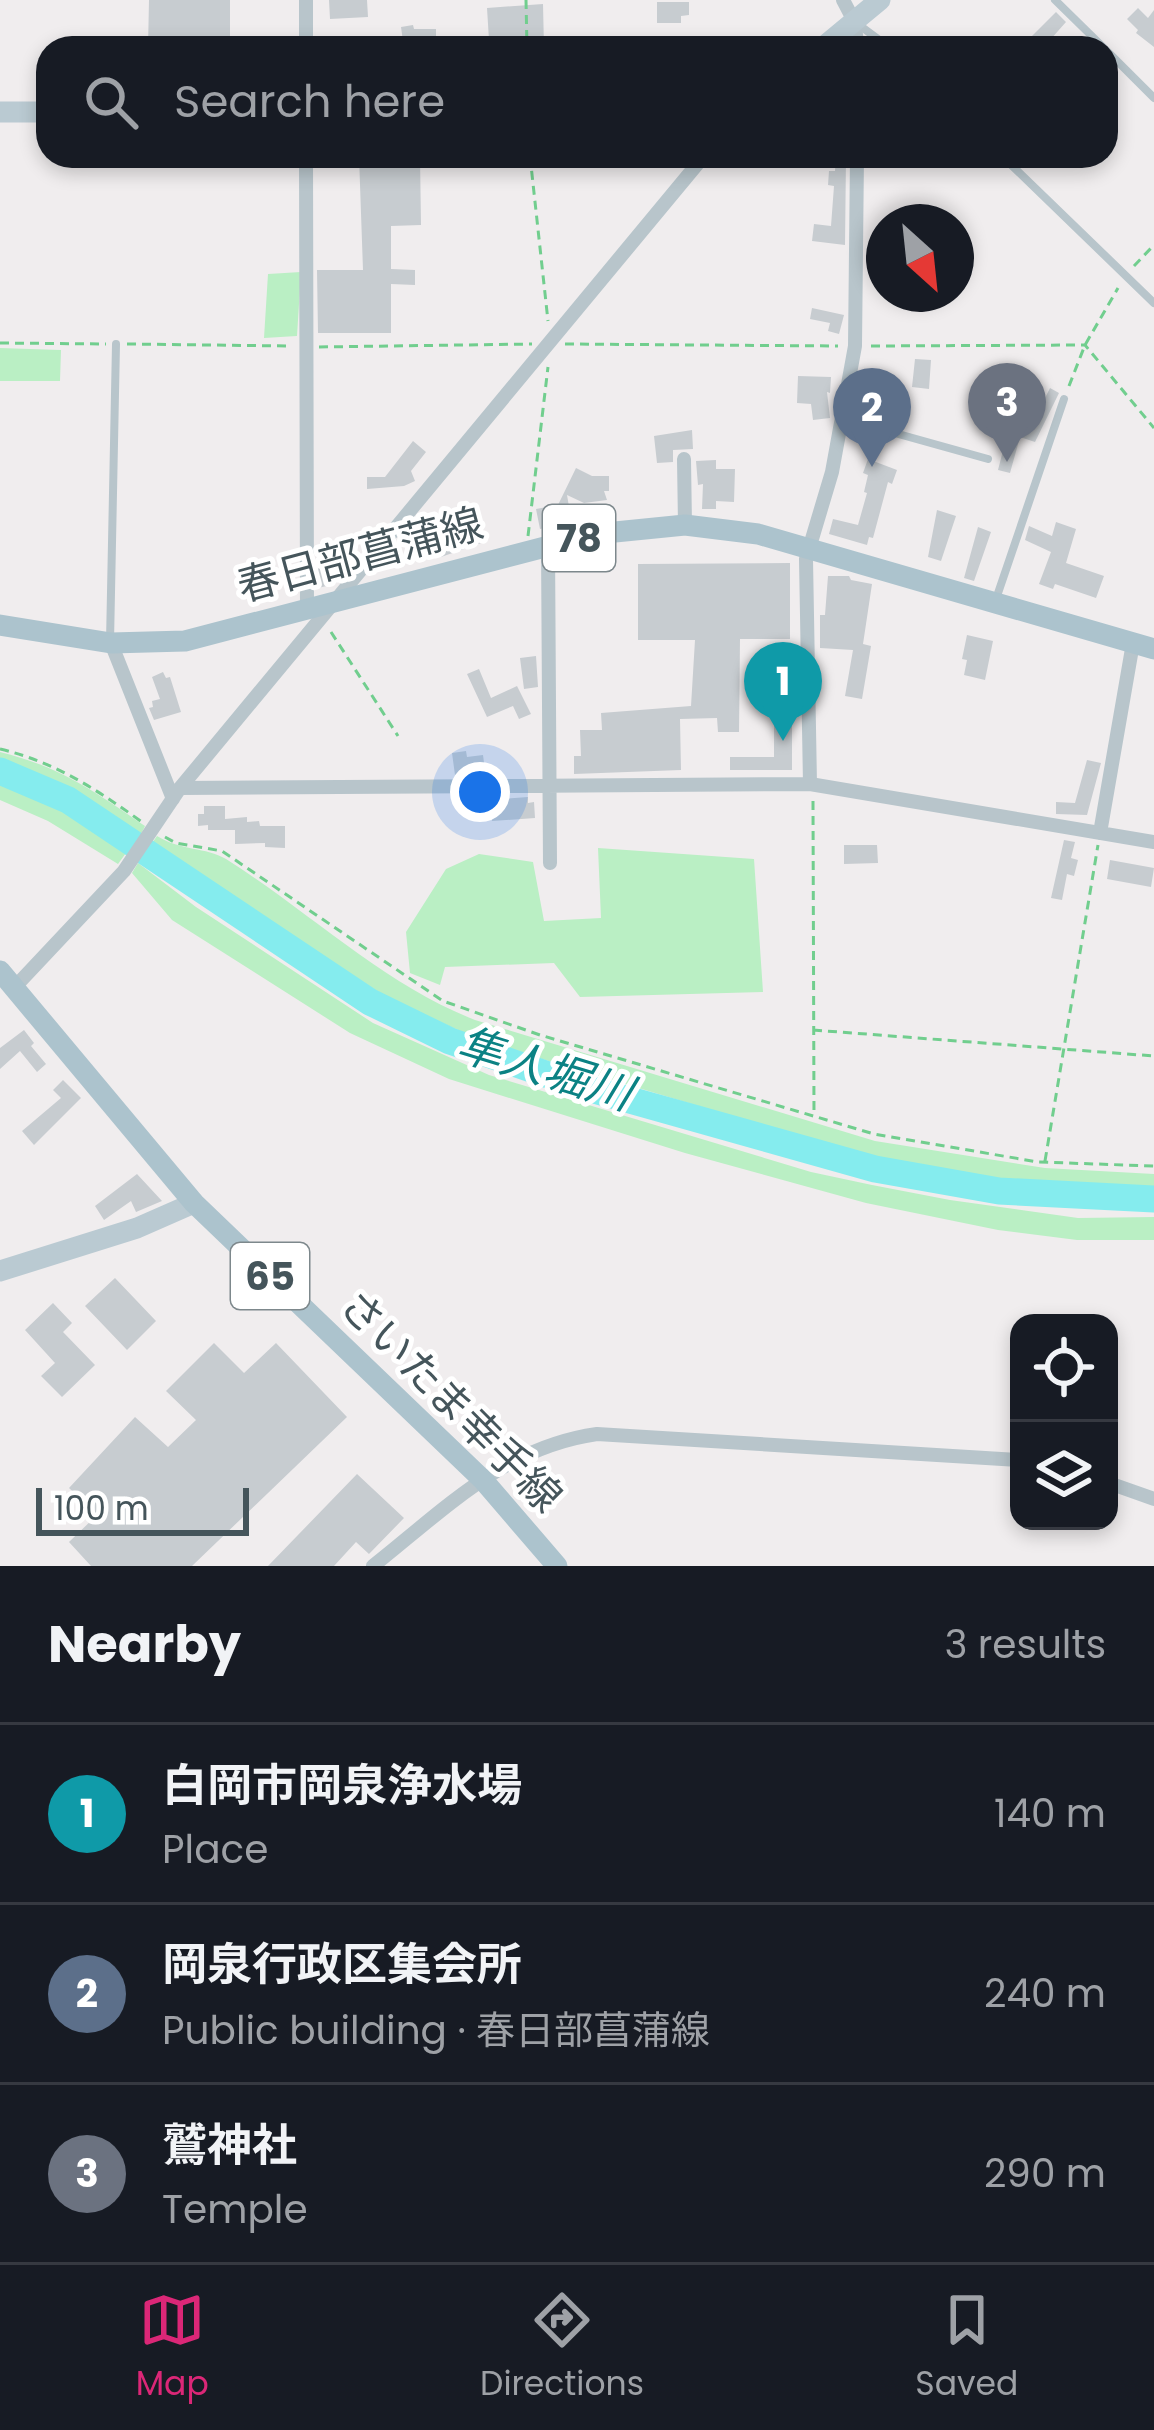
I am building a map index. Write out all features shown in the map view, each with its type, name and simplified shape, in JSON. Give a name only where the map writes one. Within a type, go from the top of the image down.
[{"type":"main road","name":"春日部菖蒲線","points":[[0,625],[111,643],[185,641],[319,611],[624,528],[685,525],[758,534],[1144,646]]},
{"type":"main road","name":"さいたま幸手線","points":[[6,980],[194,1203],[483,1480],[557,1566]]},
{"type":"street","points":[[306,36],[307,0]]},
{"type":"street","points":[[843,0],[856,36]]},
{"type":"street","points":[[836,36],[880,0]]},
{"type":"street","points":[[0,112],[36,112]]},
{"type":"street","points":[[306,168],[319,611]]},
{"type":"street","points":[[6,980],[124,871],[176,794],[319,611],[550,344],[694,168]]},
{"type":"street","points":[[812,784],[808,548],[832,472],[855,346],[857,168]]},
{"type":"street","points":[[684,459],[685,525]]},
{"type":"street","points":[[537,549],[550,862]]},
{"type":"street","points":[[111,643],[176,794]]},
{"type":"street","points":[[1100,833],[1144,646]]},
{"type":"street","points":[[176,794],[812,784],[1154,842]]},
{"type":"street","points":[[0,1271],[137,1228],[194,1203]]},
{"type":"street","points":[[373,1566],[483,1480],[536,1448],[597,1434],[1010,1459]]},
{"type":"street","points":[[1118,1486],[1154,1499]]},
{"type":"lane","points":[[1055,0],[1092,36]]},
{"type":"lane","points":[[854,21],[874,36]]},
{"type":"lane","points":[[1118,62],[1154,98]]},
{"type":"lane","points":[[1014,168],[1154,303]]},
{"type":"lane","points":[[111,643],[116,344]]},
{"type":"lane","points":[[994,602],[1064,400]]},
{"type":"lane","points":[[842,418],[988,459]]},
{"type":"path","points":[[526,0],[526,36]]},
{"type":"path","points":[[531,168],[550,344],[537,549]]},
{"type":"path","points":[[1064,400],[1085,345],[1125,275],[1154,245]]},
{"type":"path","points":[[0,344],[1085,345]]},
{"type":"path","points":[[1085,345],[1154,428]]},
{"type":"path","points":[[319,611],[398,736]]},
{"type":"path","points":[[0,749],[69,772],[176,843],[222,850],[443,1001],[814,1117],[953,1150],[1045,1162],[1154,1166]]},
{"type":"path","points":[[812,784],[814,1117]]},
{"type":"path","points":[[1045,1162],[1100,833]]},
{"type":"path","points":[[814,1030],[1154,1056]]},
{"type":"green space","points":[[301,272],[297,336],[264,338],[268,274]]},
{"type":"green space","points":[[0,348],[61,350],[60,381],[0,381]]},
{"type":"green space","points":[[0,752],[42,765],[92,791],[145,826],[139,838],[63,790],[0,765]]},
{"type":"green space","points":[[0,779],[51,800],[126,853],[118,864],[48,821],[0,800]]},
{"type":"green space","points":[[157,836],[226,859],[378,967],[475,1020],[875,1141],[1045,1168],[1154,1174],[1154,1189],[1035,1184],[871,1158],[482,1041],[388,998],[150,846]]},
{"type":"green space","points":[[598,848],[754,859],[763,992],[580,997],[554,963],[445,967],[440,985],[410,973],[406,932],[446,869],[479,854],[533,862],[544,921],[601,918]]},
{"type":"green space","points":[[138,863],[196,907],[373,1023],[489,1075],[811,1172],[950,1200],[1078,1218],[1154,1217],[1154,1240],[1077,1240],[998,1230],[866,1203],[685,1153],[449,1079],[350,1033],[172,920],[132,873]]},
{"type":"building","points":[[149,0],[230,0],[230,36],[148,36]]},
{"type":"building","points":[[329,0],[367,0],[368,17],[330,19]]},
{"type":"building","points":[[657,2],[689,2],[689,15],[681,16],[681,23],[657,23]]},
{"type":"building","points":[[543,4],[544,36],[489,36],[487,8]]},
{"type":"building","points":[[1138,8],[1148,18],[1154,10],[1154,47],[1127,19]]},
{"type":"building","points":[[1056,12],[1066,22],[1054,36],[1032,36]]},
{"type":"building","points":[[401,27],[436,29],[436,36],[402,36]]},
{"type":"building","points":[[359,168],[420,168],[421,225],[391,226],[391,269],[415,270],[415,285],[391,284],[391,333],[318,333],[317,270],[363,270]]},
{"type":"building","points":[[846,168],[845,245],[812,241],[814,224],[831,226],[834,186],[828,185],[829,171]]},
{"type":"building","points":[[812,308],[844,315],[839,334],[828,331],[830,323],[810,319]]},
{"type":"building","points":[[915,359],[931,360],[929,389],[912,387]]},
{"type":"building","points":[[798,376],[831,377],[827,392],[830,418],[813,420],[811,404],[797,403]]},
{"type":"building","points":[[1050,388],[1059,393],[1035,442],[1020,437],[1010,473],[998,470],[1007,435],[998,433],[1002,400],[1043,402]]},
{"type":"building","points":[[692,430],[693,449],[673,450],[673,462],[657,463],[654,436]]},
{"type":"building","points":[[413,441],[426,452],[411,471],[415,481],[367,489],[367,477],[385,477]]},
{"type":"building","points":[[868,459],[897,470],[892,484],[888,482],[867,545],[829,534],[833,519],[858,525],[867,493],[868,475],[863,473]]},
{"type":"building","points":[[716,460],[716,469],[735,469],[734,502],[716,501],[716,509],[702,509],[703,484],[698,485],[696,461]]},
{"type":"building","points":[[576,468],[592,476],[609,476],[609,491],[604,491],[607,500],[584,503],[567,495],[571,518],[540,529],[536,509],[558,505]]},
{"type":"building","points":[[937,510],[956,516],[941,561],[928,557]]},
{"type":"building","points":[[1056,522],[1076,529],[1066,563],[1104,576],[1096,598],[1055,584],[1053,589],[1039,584],[1051,552],[1025,540],[1029,526],[1052,536]]},
{"type":"building","points":[[475,525],[481,543],[441,557],[436,542]]},
{"type":"building","points":[[978,527],[991,532],[974,581],[964,578]]},
{"type":"building","points":[[352,555],[353,562],[335,584],[318,588],[318,560]]},
{"type":"building","points":[[790,563],[790,639],[740,639],[739,732],[718,732],[717,718],[680,719],[681,770],[574,774],[574,756],[581,756],[580,730],[602,730],[601,713],[691,706],[695,640],[638,640],[638,564]]},
{"type":"building","points":[[828,576],[849,576],[872,584],[863,644],[871,646],[862,699],[845,696],[853,650],[820,648],[820,615],[825,615]]},
{"type":"building","points":[[967,635],[993,641],[985,680],[964,675]]},
{"type":"building","points":[[536,656],[538,687],[524,689],[520,658]]},
{"type":"building","points":[[479,669],[491,698],[517,686],[531,714],[519,719],[513,706],[487,717],[467,674]]},
{"type":"building","points":[[163,672],[170,677],[181,712],[154,720],[149,708],[160,699],[152,677]]},
{"type":"building","points":[[774,725],[792,725],[792,770],[730,770],[730,757],[774,757]]},
{"type":"building","points":[[466,751],[467,757],[483,755],[485,770],[455,775],[452,753]]},
{"type":"building","points":[[1087,760],[1101,763],[1087,815],[1056,814],[1056,802],[1075,803]]},
{"type":"building","points":[[528,797],[528,803],[534,802],[535,818],[492,821],[491,800]]},
{"type":"building","points":[[204,806],[225,806],[225,819],[247,817],[247,822],[259,821],[260,826],[285,826],[285,848],[235,844],[235,830],[198,826]]},
{"type":"building","points":[[1064,840],[1075,842],[1071,858],[1078,860],[1074,876],[1067,874],[1062,900],[1051,898]]},
{"type":"building","points":[[844,845],[877,845],[878,863],[844,864]]},
{"type":"building","points":[[1110,860],[1154,868],[1151,887],[1107,879]]},
{"type":"building","points":[[24,1030],[46,1064],[37,1072],[20,1051],[0,1069],[0,1048]]},
{"type":"building","points":[[63,1080],[81,1098],[34,1145],[22,1131],[61,1098],[53,1090]]},
{"type":"building","points":[[137,1174],[162,1201],[136,1212],[131,1201],[104,1220],[95,1206]]},
{"type":"building","points":[[115,1278],[156,1321],[127,1350],[85,1306]]},
{"type":"building","points":[[53,1303],[72,1323],[63,1332],[95,1365],[62,1397],[41,1376],[55,1363],[25,1330]]},
{"type":"building","points":[[214,1343],[244,1373],[276,1343],[347,1417],[192,1566],[91,1566],[69,1542],[97,1515],[69,1488],[135,1417],[168,1447],[196,1420],[166,1391]]},
{"type":"building","points":[[357,1474],[404,1518],[369,1554],[356,1542],[334,1566],[268,1566]]},
{"type":"waterway","name":"隼人堀川","points":[[0,771],[68,800],[370,1002],[450,1041],[580,1086],[875,1169],[999,1191],[1154,1199]]},
{"type":"place","name":"鷲神社","points":[[1007,462]]},
{"type":"place","name":"岡泉行政区集会所","points":[[872,467]]},
{"type":"place","name":"白岡市岡泉浄水場","points":[[783,741]]}]
